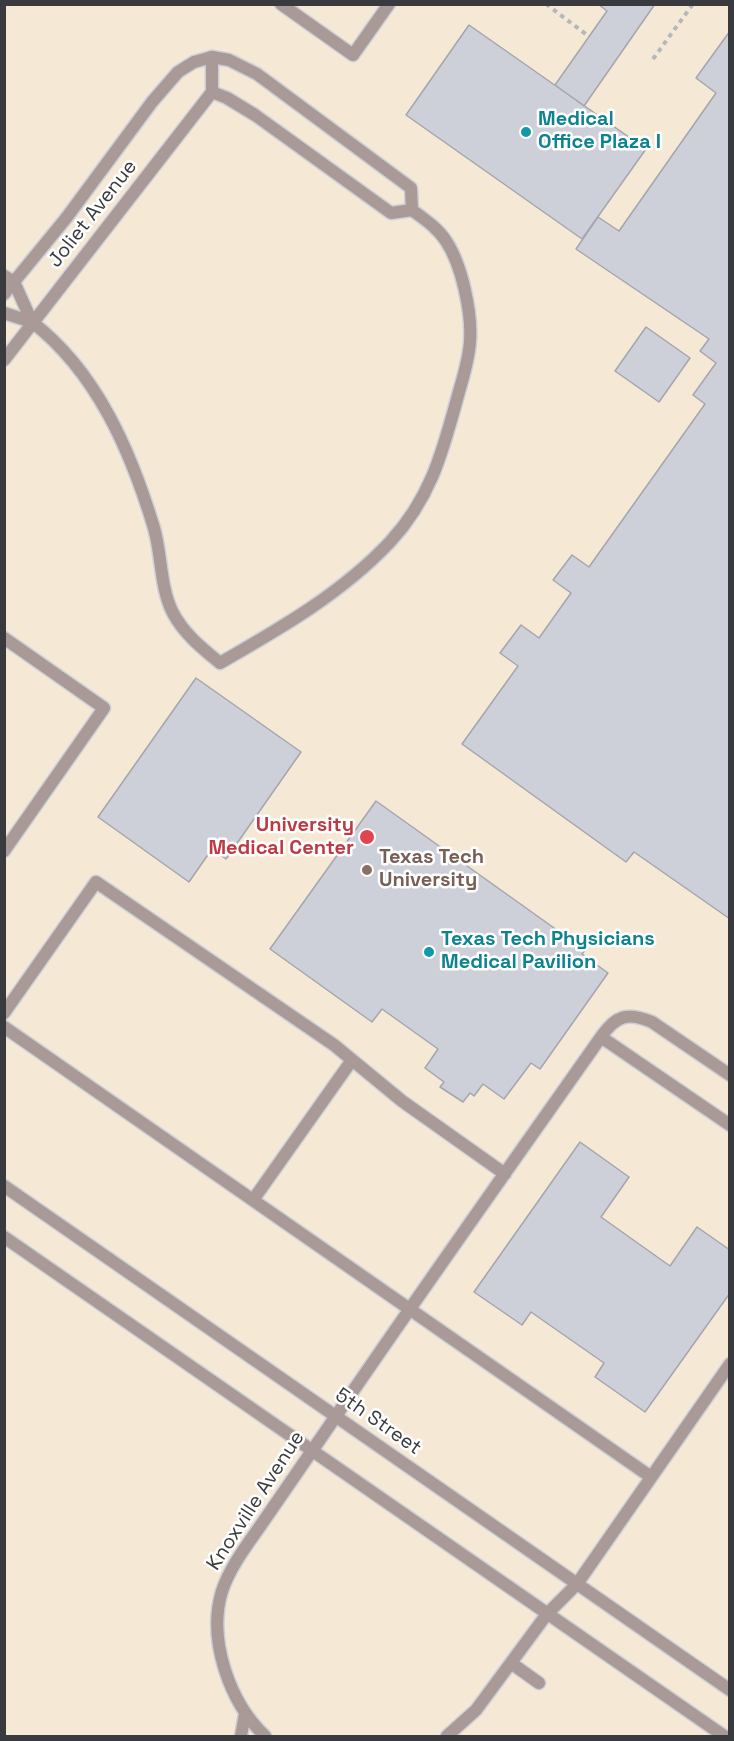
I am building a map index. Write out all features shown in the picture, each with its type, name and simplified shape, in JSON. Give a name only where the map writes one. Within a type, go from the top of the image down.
[{"type":"street","points":[[281,4],[298,9],[353,55],[389,4]]},
{"type":"street","points":[[4,313],[32,322],[52,338],[69,354],[95,392],[110,418],[147,507],[160,551],[169,603],[177,620],[191,637],[220,663],[279,629],[349,580],[391,541],[416,509],[441,458],[468,355],[470,320],[454,256],[445,239],[430,223],[412,210],[391,213],[255,115],[212,92],[212,57],[229,60],[257,74],[411,188],[412,210]]},
{"type":"street","name":"Joliet Avenue","points":[[4,294],[9,279],[67,216],[152,102],[178,72],[194,62],[212,57]]},
{"type":"street","name":"Joliet Avenue","points":[[4,360],[212,92]]},
{"type":"street","points":[[9,279],[32,322]]},
{"type":"street","points":[[4,638],[104,708],[4,851]]},
{"type":"street","points":[[4,1013],[96,882],[334,1045],[402,1101],[505,1174]]},
{"type":"street","name":"Knoxville Avenue","points":[[265,1737],[252,1724],[236,1699],[223,1664],[217,1626],[222,1592],[238,1560],[335,1416],[601,1037],[615,1021],[632,1015],[652,1022],[729,1075]]},
{"type":"street","points":[[4,1027],[651,1477]]},
{"type":"street","points":[[601,1037],[729,1125]]},
{"type":"street","points":[[253,1200],[352,1060]]},
{"type":"street","name":"5th Street","points":[[4,1186],[729,1690]]},
{"type":"street","points":[[4,1237],[724,1737]]},
{"type":"street","points":[[447,1737],[476,1710],[547,1614],[577,1584],[729,1364]]},
{"type":"street","points":[[511,1663],[539,1683]]},
{"type":"street","points":[[241,1737],[245,1714]]},
{"type":"path","points":[[546,4],[587,35]]},
{"type":"path","points":[[653,59],[693,4]]},
{"type":"shaded area","name":"Texas Tech University","points":[[5,5],[729,5],[729,1736],[5,1736]]},
{"type":"building","points":[[598,4],[655,4],[584,106],[555,85],[607,11]]},
{"type":"building","name":"Medical Office Plaza I","points":[[469,25],[646,149],[582,239],[406,115]]},
{"type":"building","points":[[730,31],[730,919],[634,852],[626,862],[462,744],[518,666],[500,653],[521,625],[539,638],[571,593],[553,580],[572,555],[589,567],[705,404],[693,395],[716,363],[700,351],[709,339],[576,249],[598,217],[619,231],[716,93],[696,78]]},
{"type":"building","points":[[646,327],[690,358],[659,402],[615,371]]},
{"type":"building","points":[[196,678],[301,752],[226,859],[212,849],[189,882],[98,817]]},
{"type":"building","name":"Texas Tech Physicians Medical Pavilion","points":[[376,801],[585,950],[582,954],[608,973],[540,1069],[531,1063],[504,1099],[483,1084],[474,1096],[470,1093],[463,1102],[440,1087],[444,1082],[425,1068],[438,1049],[382,1009],[372,1022],[270,949]]},
{"type":"building","points":[[580,1142],[629,1177],[601,1217],[670,1266],[697,1227],[730,1250],[730,1293],[645,1412],[595,1377],[604,1363],[531,1312],[522,1325],[474,1292]]},
{"type":"place","name":"Medical Office Plaza I","points":[[526,132]]},
{"type":"place","name":"University Medical Center","points":[[367,837]]},
{"type":"place","name":"Texas Tech University","points":[[367,870]]},
{"type":"place","name":"Texas Tech Physicians Medical Pavilion","points":[[429,952]]}]
